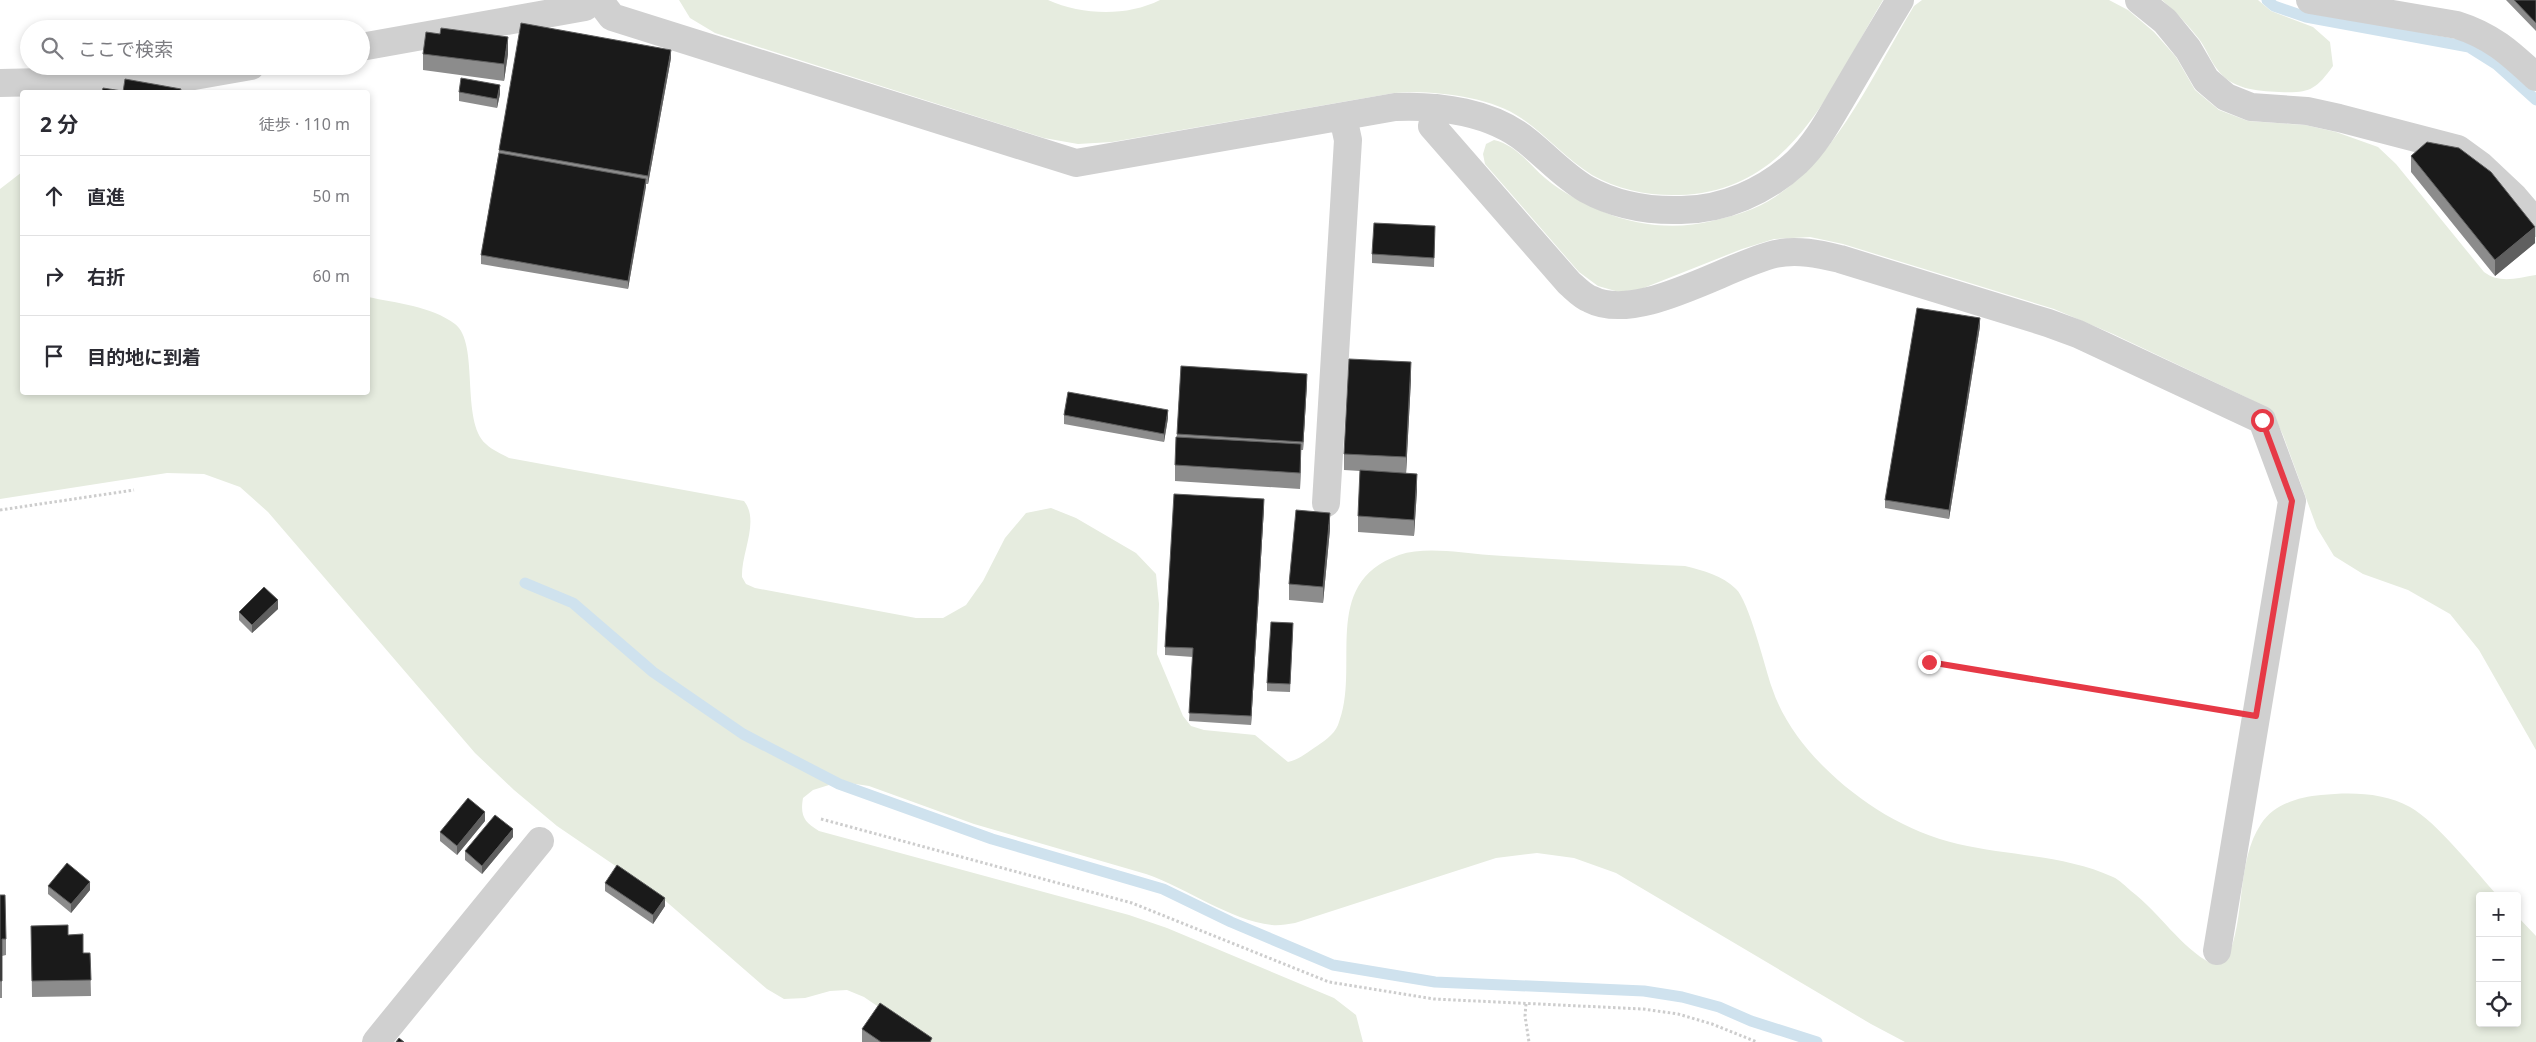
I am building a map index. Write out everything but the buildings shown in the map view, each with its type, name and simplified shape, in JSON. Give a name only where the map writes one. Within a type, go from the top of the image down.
[{"type":"street","points":[[370,45],[586,7],[594,0]]},
{"type":"street","points":[[599,0],[612,17],[1076,163],[1395,108],[1436,108],[1476,116],[1512,130],[1555,167],[1586,189],[1621,204],[1658,211],[1704,208],[1732,201],[1766,185],[1797,162],[1821,133],[1900,0]]},
{"type":"street","points":[[2139,0],[2164,21],[2188,49],[2206,80],[2226,97],[2250,106],[2307,111],[2340,118],[2458,149],[2470,156],[2514,197],[2536,223]]},
{"type":"street","points":[[2310,0],[2457,26],[2475,31],[2492,39],[2507,50],[2536,77]]},
{"type":"street","points":[[0,84],[177,79],[200,75]]},
{"type":"street","points":[[1436,108],[1432,126],[1569,283],[1590,300],[1617,307],[1645,304],[1747,263],[1777,254],[1809,252],[1849,262],[2078,334],[2262,420],[2292,501],[2217,951]]},
{"type":"street","points":[[1326,503],[1348,140],[1343,116]]},
{"type":"street","points":[[376,1042],[540,841]]},
{"type":"path","points":[[0,510],[134,490]]},
{"type":"path","points":[[1929,662],[2256,716]]},
{"type":"path","points":[[821,819],[1132,903],[1329,982],[1434,999],[1643,1009],[1678,1014],[1712,1024],[1757,1042]]},
{"type":"path","points":[[1526,1004],[1529,1042]]},
{"type":"shaded area","points":[[679,0],[1048,0],[1075,9],[1104,12],[1133,9],[1160,0],[1883,0],[1826,98],[1805,128],[1781,154],[1752,175],[1719,189],[1668,195],[1634,191],[1612,185],[1583,169],[1530,125],[1508,110],[1477,100],[1442,94],[1394,93],[1112,142],[1078,144],[1044,138],[715,33],[690,18]]},
{"type":"shaded area","points":[[1922,0],[2109,0],[2128,10],[2154,32],[2176,57],[2195,90],[2219,110],[2248,121],[2305,125],[2336,132],[2378,147],[2396,164],[2484,272],[2490,276],[2502,279],[2515,279],[2536,275],[2536,750],[2479,650],[2450,614],[2408,590],[2363,574],[2334,556],[2317,528],[2283,435],[2272,412],[2250,399],[2113,334],[2054,309],[1843,244],[1810,237],[1774,239],[1742,249],[1641,289],[1619,292],[1598,286],[1579,272],[1485,164],[1483,154],[1486,144],[1494,140],[1502,142],[1522,156],[1545,178],[1573,197],[1617,217],[1643,223],[1671,226],[1699,224],[1760,206],[1798,179],[1837,135],[1854,110],[1914,6]]},
{"type":"shaded area","points":[[2162,0],[2258,0],[2271,11],[2313,27],[2330,42],[2333,66],[2321,81],[2305,91],[2262,91],[2237,85],[2223,76],[2195,34]]},
{"type":"shaded area","points":[[20,174],[20,395],[370,395],[370,297],[424,309],[446,318],[455,324],[462,334],[467,348],[474,418],[478,433],[488,446],[509,458],[744,501],[750,518],[750,528],[742,577],[746,584],[755,588],[916,618],[943,618],[966,605],[983,581],[1005,538],[1026,513],[1051,508],[1076,518],[1136,553],[1156,574],[1159,604],[1157,654],[1183,716],[1191,726],[1204,730],[1255,735],[1288,762],[1295,760],[1321,743],[1336,729],[1344,703],[1347,630],[1350,607],[1359,586],[1374,568],[1399,555],[1409,552],[1444,551],[1685,566],[1719,577],[1736,589],[1746,607],[1781,710],[1800,740],[1815,758],[1853,792],[1903,824],[1939,839],[1978,848],[2076,864],[2113,877],[2151,909],[2190,949],[2212,964],[2227,959],[2237,926],[2248,855],[2253,839],[2261,824],[2273,811],[2288,803],[2304,798],[2343,794],[2366,794],[2389,798],[2410,807],[2421,814],[2444,835],[2495,892],[2476,892],[2476,1027],[2521,1027],[2521,920],[2536,936],[2536,1042],[1905,1042],[1871,1024],[1616,873],[1574,858],[1537,853],[1496,858],[1295,923],[1272,925],[1240,917],[1146,874],[974,824],[869,786],[849,783],[829,785],[813,790],[803,798],[802,809],[804,818],[819,831],[1129,915],[1167,928],[1334,998],[1356,1015],[1363,1042],[930,1042],[864,997],[847,990],[830,991],[805,998],[784,999],[767,989],[661,897],[557,826],[514,790],[475,753],[268,512],[240,487],[204,474],[167,473],[0,499],[0,189]]},
{"type":"waterway","points":[[2267,0],[2274,6],[2306,17],[2469,47],[2496,64],[2536,100]]},
{"type":"waterway","points":[[525,583],[573,603],[653,672],[743,734],[839,784],[992,839],[1163,889],[1231,922],[1333,965],[1435,982],[1644,991],[1682,997],[1719,1007],[1751,1021],[1817,1042]]},
{"type":"route","points":[[1929,662],[2256,716],[2292,501],[2262,420]]}]
